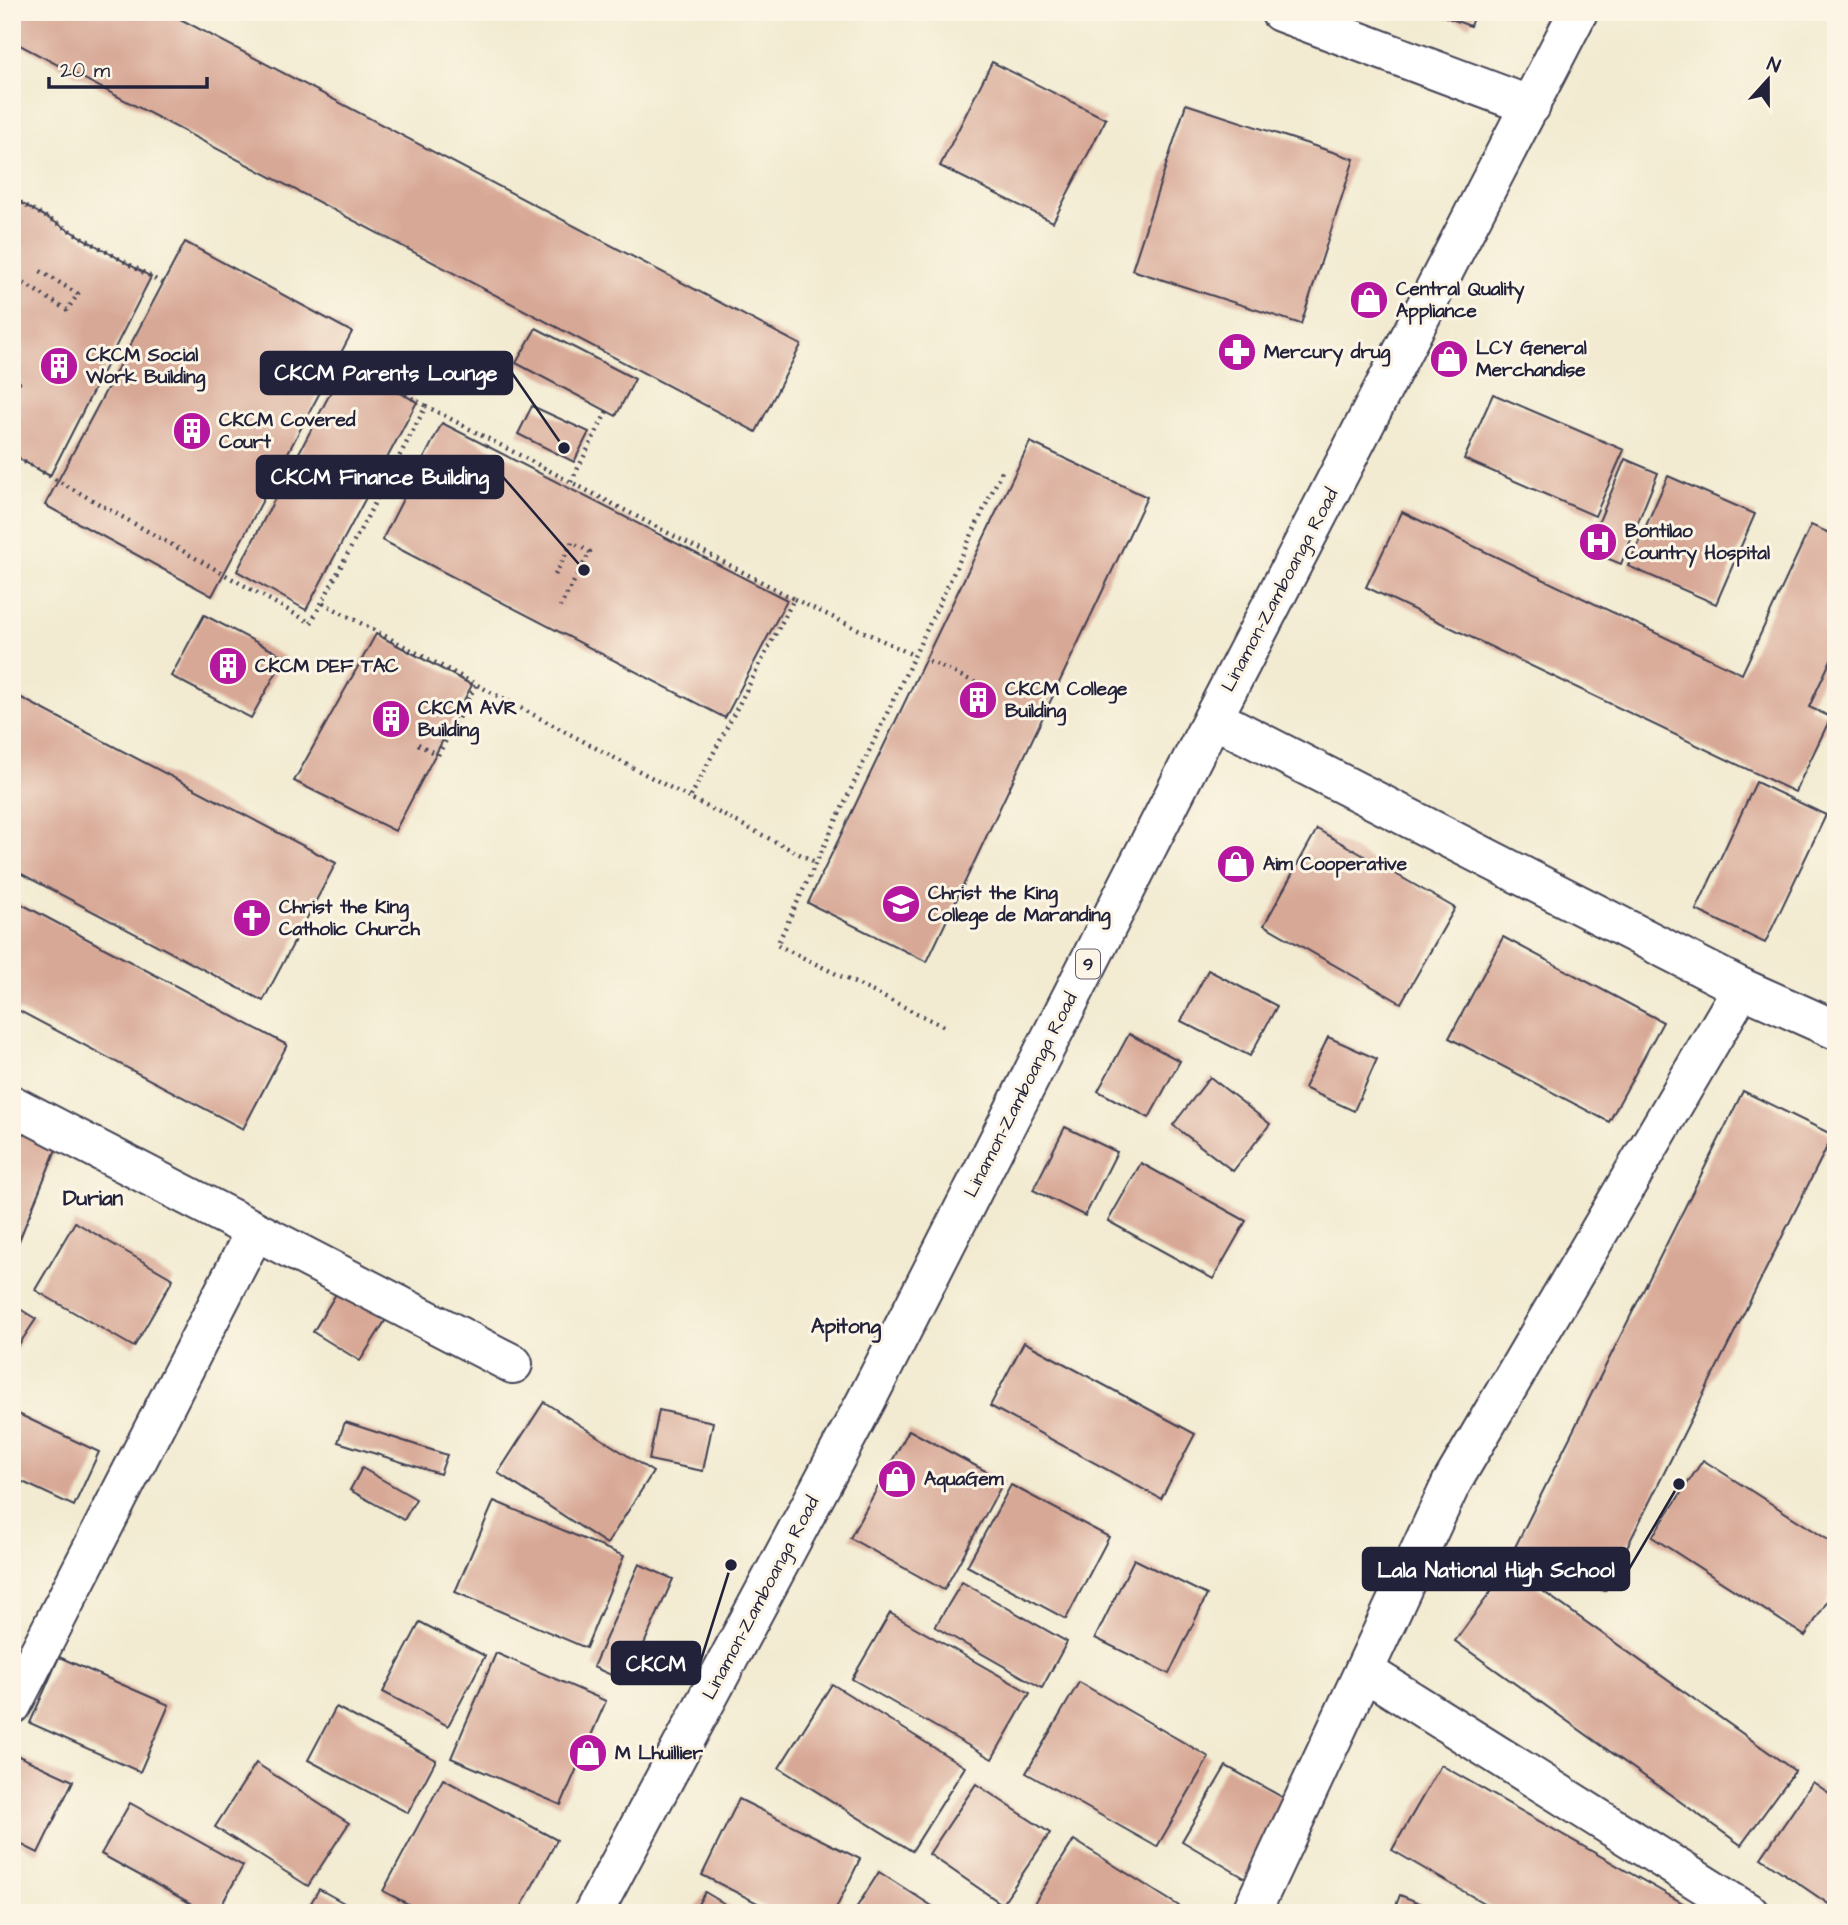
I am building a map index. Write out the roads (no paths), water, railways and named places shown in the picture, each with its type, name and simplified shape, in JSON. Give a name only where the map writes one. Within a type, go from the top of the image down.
[{"type":"main road","points":[[1280,12],[1531,106]]},
{"type":"main road","name":"Linamon-Zamboanga Road","points":[[593,1913],[866,1401],[1213,718],[1578,12]]},
{"type":"main road","points":[[1213,718],[1742,988],[1836,1030]]},
{"type":"main road","points":[[1251,1913],[1451,1484],[1742,988]]},
{"type":"main road","points":[[12,1105],[513,1364]]},
{"type":"main road","points":[[12,1705],[255,1231]]},
{"type":"main road","points":[[1364,1671],[1749,1913]]},
{"type":"place","name":"Central Quality Appliance","points":[[1369,300]]},
{"type":"place","name":"Mercury drug","points":[[1237,352]]},
{"type":"place","name":"LCY General Merchandise","points":[[1449,359]]},
{"type":"place","name":"CKCM Social Work Building","points":[[59,366]]},
{"type":"place","name":"CKCM Covered Court","points":[[192,431]]},
{"type":"place","name":"CKCM Parents Lounge","points":[[564,448]]},
{"type":"place","name":"Bontilao Country Hospital","points":[[1598,542]]},
{"type":"place","name":"CKCM Finance Building","points":[[584,570]]},
{"type":"place","name":"CKCM DEF TAC","points":[[228,666]]},
{"type":"place","name":"CKCM College Building","points":[[978,700]]},
{"type":"place","name":"CKCM AVR Building","points":[[391,719]]},
{"type":"place","name":"Aim Cooperative","points":[[1236,864]]},
{"type":"place","name":"Christ the King College de Maranding","points":[[901,904]]},
{"type":"place","name":"Christ the King Catholic Church","points":[[252,918]]},
{"type":"place","name":"AquaGem","points":[[897,1479]]},
{"type":"place","name":"Lala National High School","points":[[1679,1484]]},
{"type":"place","name":"CKCM","points":[[731,1565]]},
{"type":"place","name":"M Lhuillier","points":[[588,1753]]},
{"type":"district","name":"Durian","points":[[93,1198]]},
{"type":"district","name":"Apitong","points":[[846,1326]]}]
